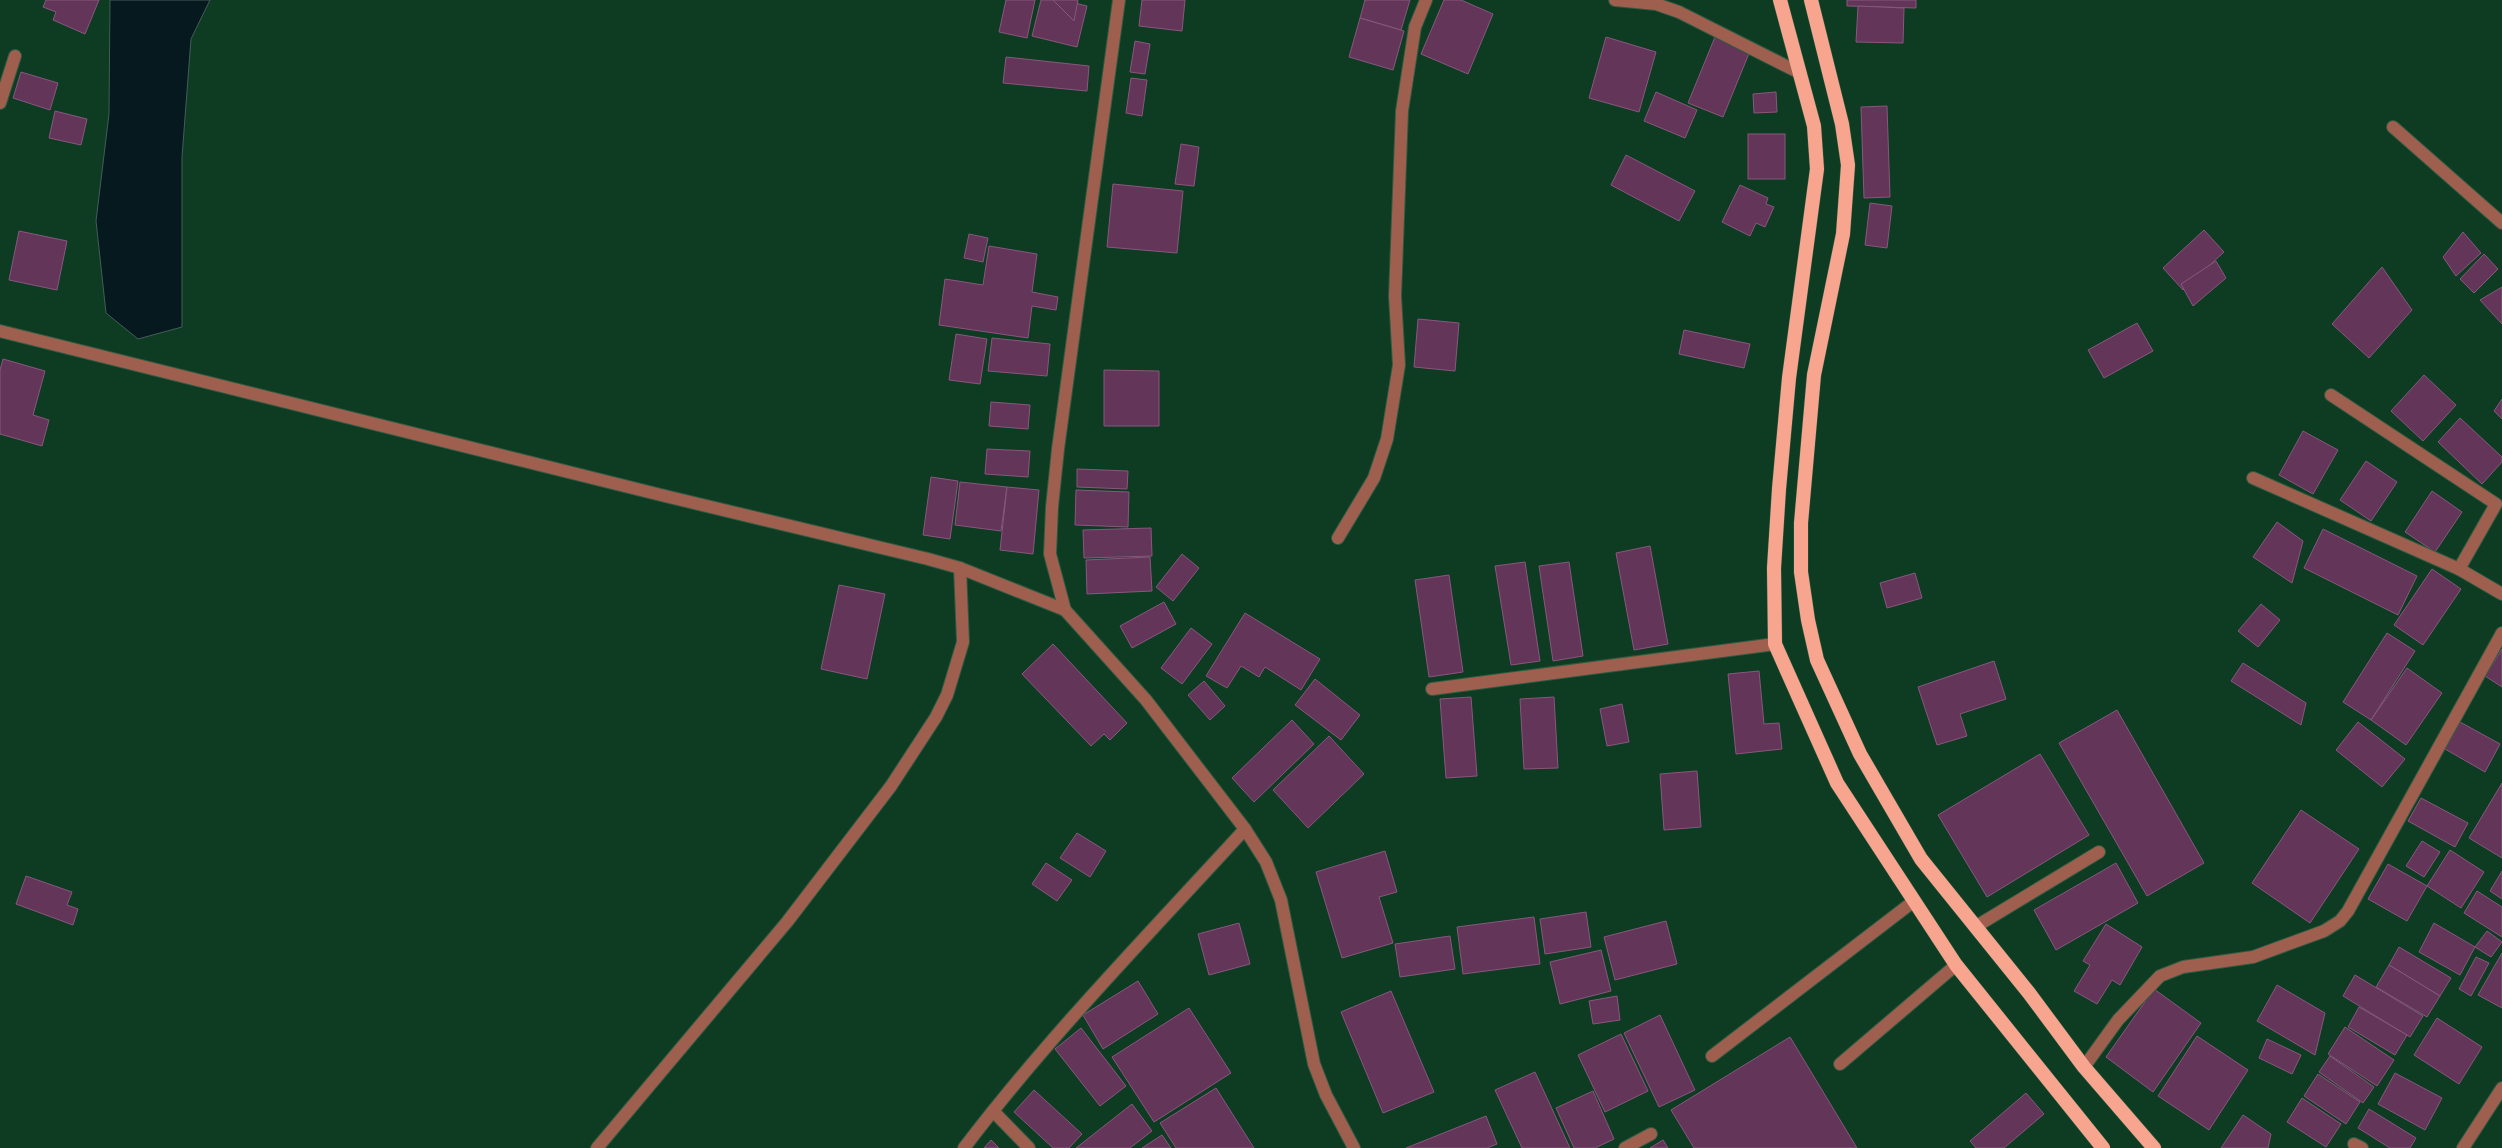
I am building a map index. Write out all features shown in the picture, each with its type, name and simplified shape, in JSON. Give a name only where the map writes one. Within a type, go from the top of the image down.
[{"type":"highway","points":[[1780,0],[1814,126],[1817,169],[1789,378],[1779,489],[1774,568],[1775,644],[1837,783],[1956,964],[2103,1148]]},
{"type":"highway","points":[[1811,0],[1842,124],[1848,165],[1843,234],[1814,375],[1801,523],[1801,572],[1808,620],[1817,660],[1860,754],[1921,859],[2084,1067],[2154,1148]]},
{"type":"street","points":[[1065,610],[1050,554],[1052,507],[1119,0]]},
{"type":"street","points":[[1338,538],[1374,478],[1386,439],[1399,366],[1395,296],[1402,110],[1414,27],[1426,0]]},
{"type":"street","points":[[1615,0],[1656,4],[1679,12],[1800,73]]},
{"type":"street","points":[[0,103],[15,56]]},
{"type":"street","points":[[2393,127],[2502,223]]},
{"type":"street","points":[[0,331],[928,559],[960,568],[1065,610],[1146,700],[1245,829],[1266,862],[1281,900],[1314,1064],[1326,1095],[1354,1148]]},
{"type":"street","points":[[2330,396],[2496,504],[2459,569]]},
{"type":"street","points":[[2253,478],[2459,569],[2502,594]]},
{"type":"street","points":[[597,1148],[788,922],[891,786],[936,718],[947,695],[963,642],[960,568]]},
{"type":"street","points":[[2084,1067],[2118,1020],[2160,976],[2183,967],[2253,957],[2324,931],[2340,921],[2348,911],[2502,633]]},
{"type":"street","points":[[1432,688],[1775,644]]},
{"type":"street","points":[[964,1148],[993,1110],[1084,1006],[1245,829]]},
{"type":"street","points":[[1976,927],[2099,852]]},
{"type":"street","points":[[1712,1056],[1914,901]]},
{"type":"street","points":[[1840,1064],[1956,964]]},
{"type":"street","points":[[2463,1148],[2502,1088]]},
{"type":"street","points":[[993,1110],[1029,1148]]},
{"type":"street","points":[[1625,1148],[1651,1134]]},
{"type":"shaded area","points":[[110,0],[210,0],[191,39],[182,157],[182,327],[138,339],[106,313],[96,221],[109,114]]},
{"type":"building","points":[[46,0],[99,0],[85,34],[53,20],[56,12],[43,7]]},
{"type":"building","points":[[1006,0],[1035,0],[1027,38],[999,32]]},
{"type":"building","points":[[1041,0],[1063,0],[1087,6],[1077,47],[1032,36]]},
{"type":"building","points":[[1053,0],[1078,0],[1074,21]]},
{"type":"building","points":[[1142,0],[1185,0],[1182,31],[1139,26]]},
{"type":"building","points":[[1365,0],[1410,0],[1401,30],[1360,18]]},
{"type":"building","points":[[1444,0],[1461,0],[1493,14],[1468,74],[1421,54]]},
{"type":"building","points":[[1847,0],[1916,0],[1916,8],[1847,6]]},
{"type":"building","points":[[1858,6],[1904,8],[1903,43],[1856,42]]},
{"type":"building","points":[[1360,18],[1404,31],[1393,70],[1349,57]]},
{"type":"building","points":[[1606,37],[1656,52],[1639,112],[1589,98]]},
{"type":"building","points":[[1715,37],[1750,51],[1723,117],[1688,103]]},
{"type":"building","points":[[1135,41],[1150,44],[1145,74],[1130,72]]},
{"type":"building","points":[[1006,57],[1089,66],[1087,91],[1003,83]]},
{"type":"building","points":[[21,72],[58,83],[50,110],[13,98]]},
{"type":"building","points":[[1131,78],[1147,80],[1142,116],[1126,113]]},
{"type":"building","points":[[1656,92],[1697,110],[1685,138],[1644,121]]},
{"type":"building","points":[[1776,92],[1777,112],[1754,113],[1753,94]]},
{"type":"building","points":[[1887,106],[1890,197],[1864,198],[1861,107]]},
{"type":"building","points":[[55,111],[87,119],[81,145],[49,138]]},
{"type":"building","points":[[1748,134],[1785,134],[1785,179],[1748,179]]},
{"type":"building","points":[[1181,144],[1199,147],[1194,186],[1175,184]]},
{"type":"building","points":[[1626,155],[1695,191],[1679,221],[1611,185]]},
{"type":"building","points":[[1113,184],[1183,191],[1177,253],[1107,247]]},
{"type":"building","points":[[1740,185],[1768,198],[1766,204],[1774,207],[1765,227],[1756,223],[1750,236],[1722,222]]},
{"type":"building","points":[[1870,203],[1892,206],[1887,248],[1865,245]]},
{"type":"building","points":[[2204,230],[2224,252],[2183,290],[2163,268]]},
{"type":"building","points":[[19,231],[67,241],[57,290],[9,280]]},
{"type":"building","points":[[2463,232],[2481,253],[2456,276],[2443,257]]},
{"type":"building","points":[[969,234],[988,238],[983,262],[964,258]]},
{"type":"building","points":[[989,246],[1037,254],[1032,292],[1058,297],[1056,310],[1032,306],[1028,338],[939,325],[945,279],[983,285]]},
{"type":"building","points":[[2484,254],[2498,269],[2474,293],[2460,279]]},
{"type":"building","points":[[2216,261],[2226,278],[2193,306],[2181,284]]},
{"type":"building","points":[[2382,267],[2412,310],[2369,358],[2332,324]]},
{"type":"building","points":[[2502,287],[2502,324],[2480,300]]},
{"type":"building","points":[[1418,319],[1459,323],[1455,371],[1414,367]]},
{"type":"building","points":[[2137,323],[2153,351],[2104,378],[2088,350]]},
{"type":"building","points":[[1684,330],[1750,344],[1744,368],[1679,354]]},
{"type":"building","points":[[956,334],[987,339],[980,384],[949,380]]},
{"type":"building","points":[[992,338],[1050,344],[1047,376],[988,371]]},
{"type":"building","points":[[3,359],[45,371],[33,415],[49,420],[42,446],[0,434],[0,370]]},
{"type":"building","points":[[1104,370],[1159,371],[1159,426],[1104,426]]},
{"type":"building","points":[[2424,375],[2456,405],[2423,441],[2391,411]]},
{"type":"building","points":[[2502,399],[2502,419],[2494,411]]},
{"type":"building","points":[[991,402],[1030,405],[1028,429],[989,426]]},
{"type":"building","points":[[2460,418],[2502,457],[2502,462],[2482,484],[2438,442]]},
{"type":"building","points":[[2303,431],[2338,450],[2313,494],[2279,475]]},
{"type":"building","points":[[987,449],[1030,451],[1028,477],[985,474]]},
{"type":"building","points":[[2366,461],[2397,482],[2371,521],[2340,500]]},
{"type":"building","points":[[1077,469],[1128,471],[1127,489],[1077,487]]},
{"type":"building","points":[[931,477],[958,481],[950,539],[923,535]]},
{"type":"building","points":[[960,482],[1007,487],[1001,531],[955,525]]},
{"type":"building","points":[[1007,487],[1039,490],[1033,554],[1000,550]]},
{"type":"building","points":[[1076,490],[1129,492],[1128,527],[1075,525]]},
{"type":"building","points":[[2432,491],[2462,512],[2435,552],[2405,532]]},
{"type":"building","points":[[2277,522],[2303,541],[2292,583],[2253,557]]},
{"type":"building","points":[[1151,528],[1152,556],[1084,558],[1083,530]]},
{"type":"building","points":[[2323,529],[2417,576],[2398,615],[2304,568]]},
{"type":"building","points":[[1650,546],[1668,644],[1634,650],[1616,553]]},
{"type":"building","points":[[1182,554],[1199,568],[1173,601],[1156,587]]},
{"type":"building","points":[[1150,557],[1152,591],[1087,594],[1086,560]]},
{"type":"building","points":[[1525,562],[1540,661],[1511,665],[1495,566]]},
{"type":"building","points":[[1569,562],[1583,656],[1553,661],[1539,566]]},
{"type":"building","points":[[2432,569],[2461,589],[2423,645],[2394,625]]},
{"type":"building","points":[[1915,573],[1922,598],[1887,608],[1880,583]]},
{"type":"building","points":[[1449,575],[1463,672],[1429,677],[1415,580]]},
{"type":"building","points":[[839,585],[885,594],[867,679],[821,669]]},
{"type":"building","points":[[1164,602],[1176,624],[1132,648],[1120,626]]},
{"type":"building","points":[[2261,604],[2280,620],[2258,647],[2238,631]]},
{"type":"building","points":[[1245,613],[1320,659],[1301,690],[1265,667],[1259,677],[1241,666],[1227,688],[1206,676]]},
{"type":"building","points":[[1191,628],[1212,644],[1182,684],[1161,668]]},
{"type":"building","points":[[2387,633],[2415,651],[2371,720],[2343,702]]},
{"type":"building","points":[[1053,644],[1127,723],[1110,740],[1104,734],[1091,746],[1022,674]]},
{"type":"building","points":[[2502,649],[2502,687],[2485,676]]},
{"type":"building","points":[[1994,661],[2006,699],[1960,714],[1967,736],[1937,745],[1918,687]]},
{"type":"building","points":[[2243,663],[2306,703],[2301,725],[2231,681]]},
{"type":"building","points":[[2407,668],[2442,693],[2406,745],[2371,720]]},
{"type":"building","points":[[1759,671],[1764,724],[1779,723],[1782,749],[1736,754],[1728,674]]},
{"type":"building","points":[[1315,679],[1360,715],[1341,740],[1295,705]]},
{"type":"building","points":[[1204,681],[1225,706],[1210,720],[1188,695]]},
{"type":"building","points":[[1471,697],[1477,776],[1446,778],[1440,699]]},
{"type":"building","points":[[1554,697],[1558,768],[1524,769],[1520,699]]},
{"type":"building","points":[[1622,704],[1629,742],[1607,746],[1600,709]]},
{"type":"building","points":[[2117,710],[2204,863],[2147,896],[2059,743]]},
{"type":"building","points":[[1292,720],[1314,744],[1254,802],[1232,778]]},
{"type":"building","points":[[2358,722],[2405,759],[2382,787],[2336,750]]},
{"type":"building","points":[[2460,722],[2500,744],[2485,772],[2445,749]]},
{"type":"building","points":[[1329,736],[1364,774],[1308,828],[1273,790]]},
{"type":"building","points":[[2040,754],[2089,835],[1987,897],[1938,815]]},
{"type":"building","points":[[1697,771],[1701,827],[1664,830],[1660,774]]},
{"type":"building","points":[[2502,783],[2502,858],[2469,838]]},
{"type":"building","points":[[2421,798],[2468,823],[2455,847],[2408,821]]},
{"type":"building","points":[[2301,810],[2359,849],[2310,923],[2252,883]]},
{"type":"building","points":[[1077,833],[1106,851],[1090,877],[1060,858]]},
{"type":"building","points":[[2422,841],[2440,852],[2424,877],[2406,866]]},
{"type":"building","points":[[2450,850],[2484,872],[2461,908],[2427,886]]},
{"type":"building","points":[[1385,851],[1397,892],[1379,897],[1393,943],[1342,958],[1316,872]]},
{"type":"building","points":[[1046,863],[1072,880],[1057,901],[1032,884]]},
{"type":"building","points":[[2116,863],[2138,903],[2056,950],[2034,910]]},
{"type":"building","points":[[2388,864],[2427,886],[2407,921],[2368,899]]},
{"type":"building","points":[[2502,871],[2502,899],[2490,891]]},
{"type":"building","points":[[26,876],[72,892],[67,905],[78,909],[73,925],[16,904]]},
{"type":"building","points":[[2477,891],[2502,907],[2502,937],[2464,913]]},
{"type":"building","points":[[1586,912],[1591,947],[1545,954],[1540,919]]},
{"type":"building","points":[[1534,917],[1540,964],[1463,974],[1457,927]]},
{"type":"building","points":[[1666,921],[1677,964],[1615,980],[1604,937]]},
{"type":"building","points":[[1239,923],[1250,964],[1209,975],[1198,934]]},
{"type":"building","points":[[2434,923],[2475,947],[2460,975],[2419,952]]},
{"type":"building","points":[[2106,924],[2142,947],[2120,985],[2112,980],[2097,1004],[2074,991],[2090,965],[2083,961]]},
{"type":"building","points":[[2487,931],[2502,942],[2491,957],[2475,947]]},
{"type":"building","points":[[1450,936],[1455,969],[1400,977],[1395,944]]},
{"type":"building","points":[[2399,947],[2451,978],[2440,996],[2389,965]]},
{"type":"building","points":[[1601,950],[1611,991],[1560,1004],[1550,962]]},
{"type":"building","points":[[2502,953],[2502,1008],[2478,995]]},
{"type":"building","points":[[2476,957],[2489,963],[2471,996],[2459,989]]},
{"type":"building","points":[[2389,965],[2440,996],[2427,1017],[2376,987]]},
{"type":"building","points":[[2355,975],[2423,1016],[2410,1037],[2343,996]]},
{"type":"building","points":[[1138,981],[1158,1014],[1103,1049],[1083,1015]]},
{"type":"building","points":[[2277,985],[2325,1013],[2315,1055],[2257,1021]]},
{"type":"building","points":[[2154,989],[2201,1023],[2153,1092],[2106,1057]]},
{"type":"building","points":[[1391,991],[1434,1092],[1383,1113],[1341,1012]]},
{"type":"building","points":[[1617,996],[1620,1020],[1593,1024],[1589,1001]]},
{"type":"building","points":[[2359,1007],[2407,1035],[2395,1055],[2348,1027]]},
{"type":"building","points":[[1189,1008],[1231,1073],[1154,1122],[1112,1057]]},
{"type":"building","points":[[1660,1015],[1695,1090],[1659,1107],[1624,1033]]},
{"type":"building","points":[[2437,1018],[2482,1047],[2459,1084],[2414,1055]]},
{"type":"building","points":[[2345,1027],[2394,1060],[2377,1086],[2328,1054]]},
{"type":"building","points":[[1081,1028],[1126,1086],[1100,1106],[1055,1049]]},
{"type":"building","points":[[1621,1034],[1648,1091],[1605,1112],[1578,1055]]},
{"type":"building","points":[[2197,1036],[2248,1070],[2209,1130],[2158,1096]]},
{"type":"building","points":[[1790,1037],[1857,1148],[1694,1148],[1671,1110]]},
{"type":"building","points":[[2267,1039],[2301,1055],[2292,1074],[2259,1058]]},
{"type":"building","points":[[2330,1056],[2374,1087],[2363,1103],[2319,1072]]},
{"type":"building","points":[[1535,1072],[1570,1148],[1522,1148],[1495,1090]]},
{"type":"building","points":[[2395,1073],[2442,1098],[2425,1130],[2378,1104]]},
{"type":"building","points":[[2318,1074],[2360,1102],[2346,1124],[2304,1096]]},
{"type":"building","points":[[1216,1088],[1254,1148],[1176,1148],[1160,1123]]},
{"type":"building","points":[[1034,1090],[1082,1134],[1069,1148],[1053,1148],[1014,1112]]},
{"type":"building","points":[[1593,1091],[1614,1139],[1595,1148],[1574,1148],[1556,1108]]},
{"type":"building","points":[[2026,1093],[2044,1114],[2004,1148],[1976,1148],[1970,1141]]},
{"type":"building","points":[[2302,1098],[2341,1124],[2326,1147],[2287,1122]]},
{"type":"building","points":[[1132,1104],[1152,1131],[1130,1148],[1076,1148]]},
{"type":"building","points":[[2369,1109],[2416,1138],[2410,1148],[2390,1148],[2358,1128]]},
{"type":"building","points":[[2243,1115],[2271,1134],[2268,1148],[2221,1148]]},
{"type":"building","points":[[1486,1116],[1497,1144],[1487,1148],[1406,1148]]},
{"type":"building","points":[[1162,1135],[1171,1148],[1142,1148]]},
{"type":"building","points":[[991,1140],[999,1148],[984,1148]]},
{"type":"building","points":[[1663,1140],[1668,1148],[1650,1148]]}]
